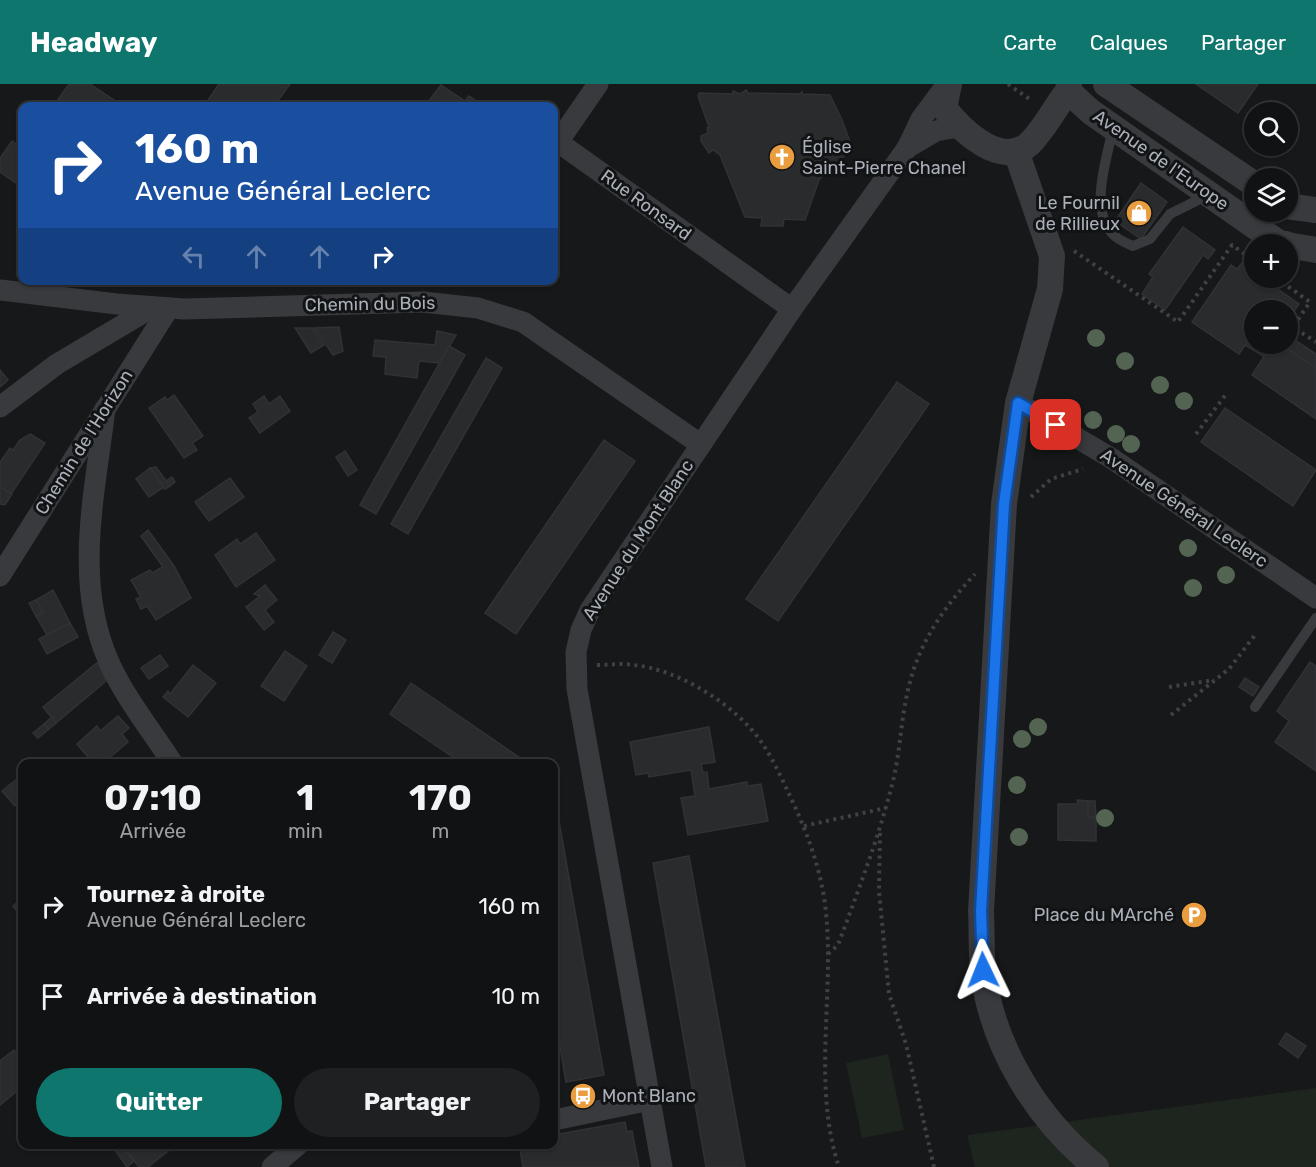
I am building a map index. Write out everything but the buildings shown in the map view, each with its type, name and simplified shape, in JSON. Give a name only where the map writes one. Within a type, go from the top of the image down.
[{"type":"street","name":"Rue Ronsard","points":[[598,84],[558,141],[792,309]]},
{"type":"street","name":"Avenue du Mont Blanc","points":[[662,1167],[575,665],[581,630],[590,610],[653,519],[700,444],[792,309],[907,148],[921,119],[948,84]]},
{"type":"street","points":[[948,84],[944,108],[958,127],[999,153],[1016,151],[1029,144],[1068,87]]},
{"type":"street","name":"Avenue de l'Europe","points":[[1106,84],[1244,177]]},
{"type":"street","name":"Avenue de l'Europe","points":[[1068,87],[1113,128],[1266,234]]},
{"type":"street","name":"Avenue du Mont Blanc","points":[[907,148],[936,131],[958,127]]},
{"type":"street","points":[[1016,151],[1052,256],[1050,289],[1018,403],[1004,504],[981,911],[983,970],[998,1031],[1026,1089],[1061,1134],[1096,1167]]},
{"type":"street","points":[[1298,208],[1316,210]]},
{"type":"street","name":"Avenue de l'Europe","points":[[1298,247],[1316,250]]},
{"type":"street","name":"Chemin du Bois","points":[[0,290],[161,308],[423,302],[455,304],[504,314],[522,322],[593,368],[700,444]]},
{"type":"street","points":[[0,407],[57,364],[161,308]]},
{"type":"street","name":"Chemin de l'Horizon","points":[[0,576],[105,410],[161,308]]},
{"type":"street","name":"Avenue Général Leclerc","points":[[1018,403],[1111,458],[1316,598]]},
{"type":"street","points":[[105,410],[88,555],[90,600],[110,663],[170,759]]},
{"type":"street","points":[[558,1119],[650,1100]]},
{"type":"street","points":[[272,1167],[293,1149]]},
{"type":"lane","points":[[1113,128],[1101,190],[1103,218],[1115,237],[1133,246],[1150,239],[1170,214],[1209,194]]},
{"type":"lane","points":[[1255,708],[1316,618]]},
{"type":"path","points":[[1008,84],[1050,114]]},
{"type":"path","points":[[1074,250],[1178,322],[1232,245],[1244,254]]},
{"type":"path","points":[[1290,288],[1310,302],[1293,327],[1316,342]]},
{"type":"path","points":[[1196,434],[1227,393]]},
{"type":"path","points":[[1027,503],[1032,495],[1051,479],[1080,468],[1091,469]]},
{"type":"path","points":[[827,955],[838,945],[880,830],[894,777],[910,681],[928,635],[950,601],[976,573]]},
{"type":"path","points":[[1170,715],[1229,669],[1255,635]]},
{"type":"path","points":[[575,665],[634,664],[674,676],[710,694],[742,719],[763,744],[804,826],[825,904],[826,1094],[839,1167]]},
{"type":"path","points":[[1169,687],[1215,680]]},
{"type":"path","points":[[804,826],[886,808]]},
{"type":"path","points":[[880,830],[879,891],[889,994],[906,1044],[934,1167]]},
{"type":"shaded area","points":[[888,1054],[904,1130],[862,1138],[846,1063]]},
{"type":"shaded area","points":[[1316,1088],[1316,1167],[975,1167],[967,1135]]},
{"type":"place","name":"Église Saint-Pierre Chanel","points":[[782,157]]},
{"type":"place","name":"Le Fournil de Rillieux","points":[[1139,213]]},
{"type":"place","name":"Place du MArché","points":[[1194,915]]},
{"type":"place","name":"Mont Blanc","points":[[583,1096]]},
{"type":"route","points":[[983,970],[981,911],[1004,504],[1018,403],[1056,425]]}]
